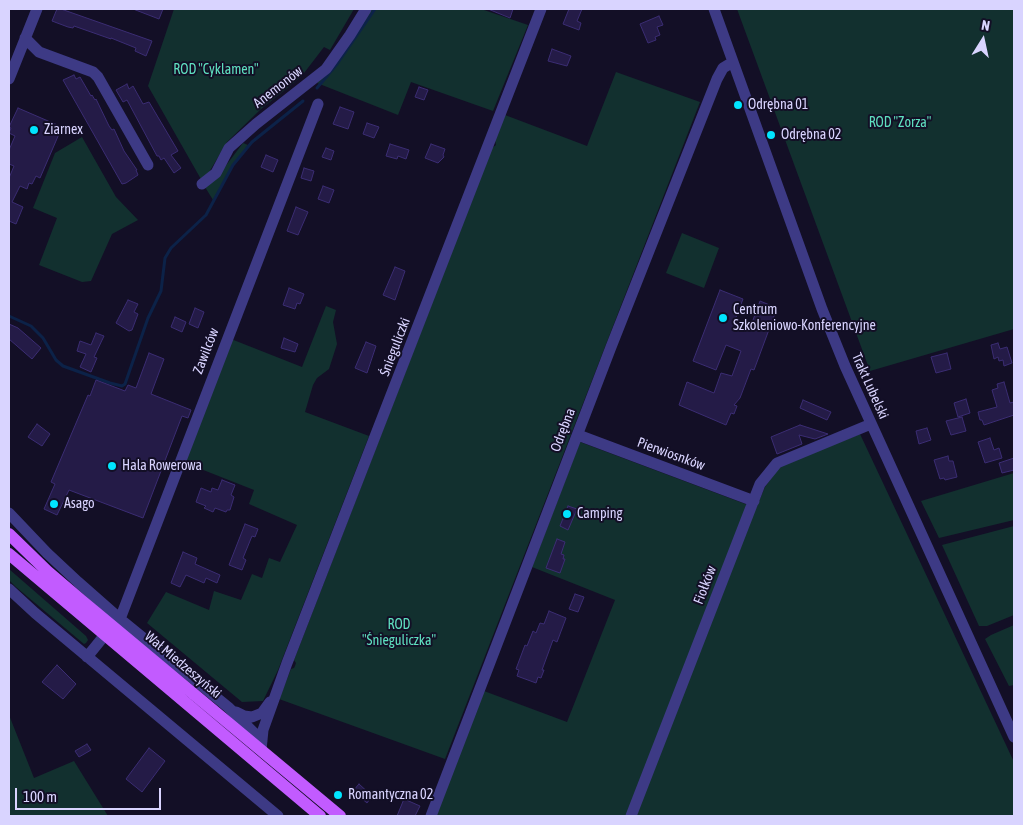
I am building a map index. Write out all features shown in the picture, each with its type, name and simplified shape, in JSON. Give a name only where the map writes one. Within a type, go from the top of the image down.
[{"type":"main road","name":"Wał Miedzeszyński","points":[[9,534],[47,571],[262,745],[340,816]]},
{"type":"main road","name":"Wał Miedzeszyński","points":[[9,554],[104,636],[320,816]]},
{"type":"street","points":[[9,79],[37,9]]},
{"type":"street","name":"Anemonów","points":[[202,184],[216,173],[229,148],[256,124],[326,69],[366,9]]},
{"type":"street","name":"Śnieguliczki","points":[[262,745],[263,730],[276,695],[541,9]]},
{"type":"street","name":"Trakt Lubelski","points":[[714,9],[844,366],[1014,737]]},
{"type":"street","points":[[25,38],[39,52],[93,72],[98,77],[148,165]]},
{"type":"street","name":"Odrębna","points":[[431,816],[717,79],[723,68],[733,62]]},
{"type":"street","name":"Zawilców","points":[[122,614],[318,104]]},
{"type":"street","name":"Fiołków","points":[[631,816],[760,484],[777,463],[871,424]]},
{"type":"street","name":"Pierwiosnków","points":[[578,435],[754,501]]},
{"type":"street","points":[[9,513],[47,553],[122,614],[228,708],[262,745]]},
{"type":"street","points":[[9,589],[87,657],[278,816]]},
{"type":"street","points":[[87,657],[104,636]]},
{"type":"street","points":[[228,708],[244,716],[252,717],[262,713],[276,695]]},
{"type":"green space","name":"ROD \"Cyklamen\"","points":[[174,9],[354,9],[330,50],[324,47],[301,77],[260,110],[227,142],[202,181],[148,86]]},
{"type":"green space","points":[[370,9],[481,9],[528,25],[493,111],[411,82],[398,115],[317,83],[330,71]]},
{"type":"green space","name":"ROD \"Zorza\"","points":[[737,9],[1014,9],[1014,329],[870,371]]},
{"type":"green space","name":"ROD \"Śnieguliczka\"","points":[[616,72],[700,102],[445,759],[279,699],[291,669],[295,666],[294,660],[492,148],[496,145],[495,140],[505,115],[587,146]]},
{"type":"green space","points":[[82,137],[116,197],[138,220],[112,234],[91,281],[82,282],[39,265],[57,218],[33,208],[55,153]]},
{"type":"green space","points":[[243,143],[248,145],[229,171],[213,200],[205,187],[218,176]]},
{"type":"green space","points":[[682,233],[719,248],[704,288],[666,273]]},
{"type":"green space","points":[[326,306],[336,310],[333,322],[337,344],[329,369],[317,378],[313,385],[305,412],[369,436],[278,670],[263,701],[242,702],[147,623],[166,592],[209,610],[214,591],[241,600],[252,574],[262,578],[269,558],[280,562],[297,525],[249,504],[254,490],[183,462],[231,339],[302,367]]},
{"type":"green space","points":[[860,434],[1014,762],[1014,816],[436,816],[484,691],[567,722],[615,600],[532,567],[580,442],[756,508],[765,487],[780,466]]},
{"type":"green space","points":[[1014,473],[1014,520],[939,538],[921,501]]},
{"type":"green space","points":[[1014,526],[1014,615],[987,626],[979,626],[942,545]]},
{"type":"green space","points":[[9,569],[86,636],[88,640],[86,643],[84,644],[16,587],[9,580]]},
{"type":"green space","points":[[1014,625],[1014,685],[1009,686],[985,639]]},
{"type":"green space","points":[[9,715],[34,778],[74,761],[108,816],[9,816]]},
{"type":"building","points":[[57,9],[152,41],[146,56],[135,51],[136,48],[111,38],[52,21]]},
{"type":"building","points":[[133,9],[163,9],[159,19]]},
{"type":"building","points":[[488,9],[513,9],[510,18]]},
{"type":"building","points":[[569,9],[582,9],[577,21],[581,23],[579,30],[563,24]]},
{"type":"building","points":[[659,16],[663,25],[657,27],[660,35],[655,37],[656,40],[648,43],[640,24]]},
{"type":"building","points":[[552,49],[571,56],[567,66],[548,61]]},
{"type":"building","points":[[74,75],[76,79],[80,77],[91,96],[96,99],[109,126],[112,130],[114,129],[124,151],[137,170],[138,175],[126,183],[122,184],[63,80]]},
{"type":"building","points":[[127,84],[129,89],[133,86],[143,104],[149,102],[178,151],[171,155],[181,168],[174,173],[164,158],[161,160],[157,156],[127,100],[123,102],[116,90]]},
{"type":"building","points":[[419,87],[428,90],[424,100],[415,97]]},
{"type":"building","points":[[340,107],[354,112],[348,129],[333,124]]},
{"type":"building","points":[[18,108],[62,127],[40,178],[36,176],[32,184],[29,183],[27,189],[20,186],[12,202],[23,207],[16,224],[9,221],[9,178],[14,166],[9,164],[9,150],[15,136],[9,133],[11,128],[9,127]]},
{"type":"building","points":[[367,123],[379,127],[374,138],[363,134]]},
{"type":"building","points":[[390,144],[409,150],[406,159],[398,156],[397,159],[386,156]]},
{"type":"building","points":[[431,144],[445,149],[444,157],[438,163],[425,158]]},
{"type":"building","points":[[326,148],[334,151],[331,160],[322,157]]},
{"type":"building","points":[[266,155],[278,160],[273,172],[261,167]]},
{"type":"building","points":[[304,168],[314,171],[311,181],[301,178]]},
{"type":"building","points":[[323,186],[334,190],[329,203],[318,199]]},
{"type":"building","points":[[296,207],[308,212],[298,235],[287,231]]},
{"type":"building","points":[[395,267],[405,271],[395,300],[383,295]]},
{"type":"building","points":[[289,288],[304,294],[300,304],[297,303],[295,309],[283,305]]},
{"type":"building","points":[[720,290],[743,299],[733,325],[749,331],[760,301],[777,308],[754,370],[751,369],[740,398],[734,405],[737,406],[734,414],[731,413],[726,425],[679,405],[687,382],[714,393],[721,373],[732,376],[741,351],[726,345],[716,370],[693,361]]},
{"type":"building","points":[[128,300],[138,304],[134,312],[138,314],[132,330],[129,331],[116,323]]},
{"type":"building","points":[[195,308],[204,312],[198,328],[189,324]]},
{"type":"building","points":[[175,317],[186,322],[182,332],[171,327]]},
{"type":"building","points":[[9,324],[18,328],[41,348],[32,359],[9,339]]},
{"type":"building","points":[[96,333],[104,336],[94,357],[97,358],[91,372],[80,367],[86,354],[77,351],[80,341],[91,345]]},
{"type":"building","points":[[284,338],[298,344],[295,352],[281,348]]},
{"type":"building","points":[[366,342],[376,346],[367,373],[355,368]]},
{"type":"building","points":[[998,343],[1000,349],[1007,347],[1012,363],[1004,366],[1003,360],[999,361],[998,357],[994,359],[991,345]]},
{"type":"building","points":[[149,353],[164,359],[151,394],[191,410],[188,418],[182,416],[143,518],[69,490],[57,515],[44,509],[55,484],[51,482],[96,380],[125,391],[128,385],[136,388]]},
{"type":"building","points":[[947,353],[951,369],[936,373],[931,357]]},
{"type":"building","points":[[1004,382],[1010,403],[1014,402],[1014,415],[984,425],[982,420],[980,420],[978,412],[997,407],[992,390],[998,388],[997,384]]},
{"type":"building","points":[[966,399],[970,413],[958,417],[954,403]]},
{"type":"building","points":[[803,400],[831,412],[827,420],[800,408]]},
{"type":"building","points":[[962,417],[966,431],[951,435],[946,421]]},
{"type":"building","points":[[37,424],[50,434],[42,446],[28,437]]},
{"type":"building","points":[[800,425],[828,434],[815,439],[799,435],[802,444],[777,454],[771,437]]},
{"type":"building","points":[[927,428],[931,440],[919,444],[916,431]]},
{"type":"building","points":[[990,438],[994,450],[999,448],[1002,458],[985,463],[978,442]]},
{"type":"building","points":[[948,456],[949,461],[953,461],[957,477],[945,480],[944,478],[940,479],[934,460]]},
{"type":"building","points":[[1014,458],[1014,470],[1002,473],[999,463]]},
{"type":"building","points":[[222,480],[235,485],[231,495],[234,497],[230,510],[226,512],[215,508],[213,512],[204,508],[206,506],[196,502],[201,488],[211,492],[212,488],[218,490]]},
{"type":"building","points":[[568,506],[577,509],[568,530],[560,526]]},
{"type":"building","points":[[245,524],[258,529],[255,537],[252,536],[243,558],[246,560],[242,570],[229,565]]},
{"type":"building","points":[[557,539],[565,542],[561,554],[564,555],[563,559],[565,559],[560,573],[546,568]]},
{"type":"building","points":[[183,552],[197,558],[195,564],[220,575],[217,583],[206,578],[204,583],[186,575],[180,587],[171,583]]},
{"type":"building","points":[[575,594],[584,597],[578,612],[569,609]]},
{"type":"building","points":[[549,611],[566,618],[557,642],[553,640],[541,678],[538,677],[536,683],[517,676],[519,670],[516,669],[525,645],[527,646],[533,631],[536,633],[540,623],[544,624]]},
{"type":"building","points":[[57,665],[76,684],[63,699],[42,682]]},
{"type":"building","points":[[87,744],[91,750],[79,757],[75,751]]},
{"type":"building","points":[[149,748],[165,761],[142,792],[126,779]]},
{"type":"building","points":[[359,784],[372,796],[367,803],[353,791]]},
{"type":"building","points":[[404,799],[420,806],[415,816],[397,816]]},
{"type":"waterway","points":[[317,88],[337,64],[375,9]]},
{"type":"waterway","points":[[9,316],[31,326],[43,338],[56,360],[63,366],[110,383],[122,386],[125,384],[148,318],[161,291],[165,258],[171,248],[206,215],[233,165],[252,142],[303,101]]},
{"type":"place","name":"Odrębna 01","points":[[738,105]]},
{"type":"place","name":"Ziarnex","points":[[34,130]]},
{"type":"place","name":"Odrębna 02","points":[[771,135]]},
{"type":"place","name":"Centrum Szkoleniowo-Konferencyjne","points":[[723,318]]},
{"type":"place","name":"Hala Rowerowa","points":[[112,466]]},
{"type":"place","name":"Asago","points":[[54,504]]},
{"type":"place","name":"Camping","points":[[567,514]]},
{"type":"place","name":"Romantyczna 02","points":[[338,795]]}]
